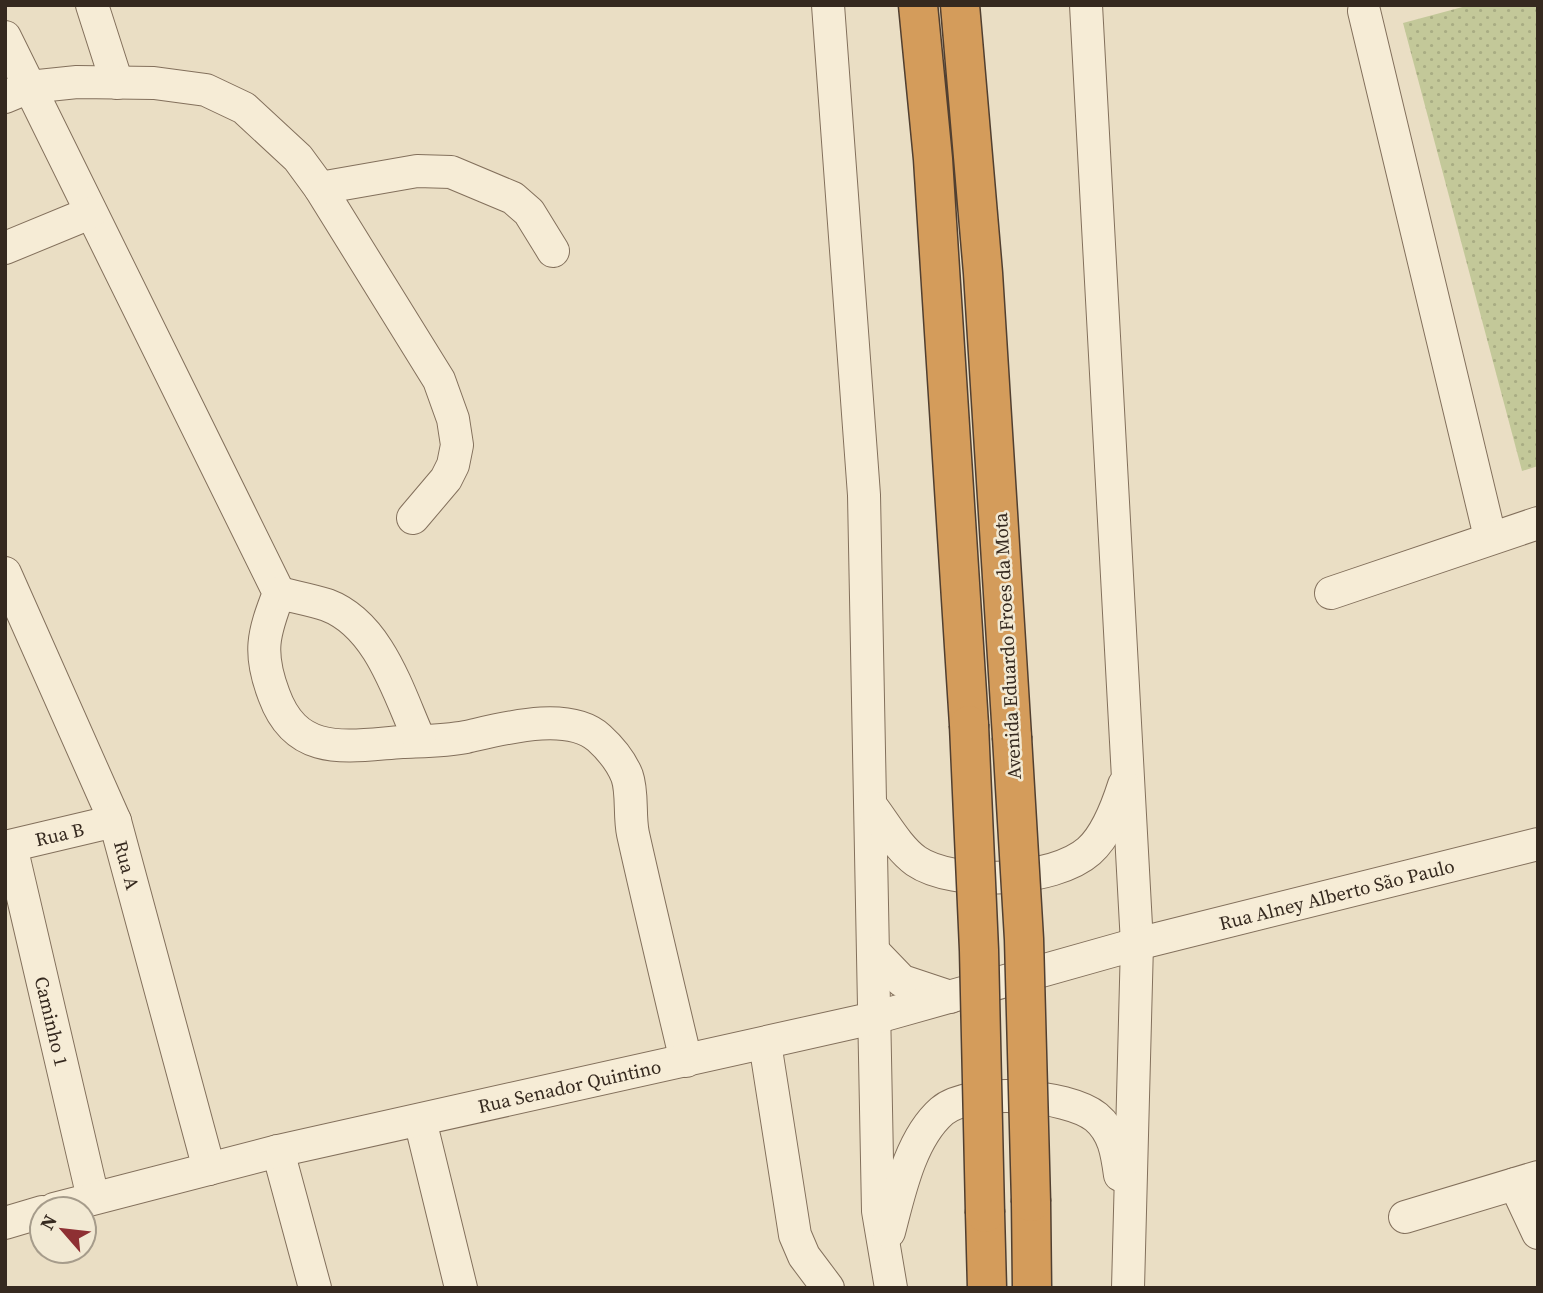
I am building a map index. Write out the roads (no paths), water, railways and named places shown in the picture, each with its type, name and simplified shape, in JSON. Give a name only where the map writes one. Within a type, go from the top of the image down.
[{"type":"highway","points":[[918,5],[933,159],[969,725],[979,950],[987,1288]]},
{"type":"highway","name":"Avenida Eduardo Froes da Mota","points":[[960,5],[984,273],[1024,939],[1032,1288]]},
{"type":"street","points":[[92,5],[117,83]]},
{"type":"street","points":[[828,5],[864,495],[878,1211],[891,1288]]},
{"type":"street","points":[[1086,5],[1137,944],[1128,1288]]},
{"type":"street","points":[[1364,11],[1490,537]]},
{"type":"street","points":[[5,37],[17,92],[90,213],[279,593],[262,644],[264,668],[281,715],[295,731],[318,743],[345,747],[462,738],[515,725],[566,725],[582,727],[613,752],[627,777],[632,829],[686,1061]]},
{"type":"street","points":[[17,92],[77,82],[155,83],[206,90],[244,108],[298,158],[320,188],[439,380],[453,419],[457,445],[453,465],[446,479],[413,518]]},
{"type":"street","points":[[320,188],[417,171],[451,172],[513,198],[529,212],[553,251]]},
{"type":"street","points":[[5,248],[90,213]]},
{"type":"street","points":[[1331,593],[1490,537],[1538,523]]},
{"type":"street","name":"Rua A","points":[[5,573],[115,821],[209,1169]]},
{"type":"street","points":[[279,593],[328,606],[349,618],[375,645],[420,741]]},
{"type":"street","points":[[872,807],[914,860],[939,873],[958,877],[1055,872],[1090,851],[1115,813],[1128,775]]},
{"type":"street","name":"Rua B","points":[[8,846],[115,821]]},
{"type":"street","name":"Rua Alney Alberto São Paulo","points":[[1083,959],[1538,844]]},
{"type":"street","name":"Caminho 1","points":[[8,846],[92,1195]]},
{"type":"street","points":[[1134,896],[1147,921],[1156,928],[1181,933]]},
{"type":"street","points":[[875,953],[902,981],[950,997]]},
{"type":"street","points":[[1083,959],[1105,967],[1119,978],[1136,1009]]},
{"type":"street","name":"Rua Senador Quintino","points":[[98,1197],[278,1151],[874,1018],[1083,959]]},
{"type":"street","points":[[765,1043],[795,1235],[804,1256],[828,1288]]},
{"type":"street","points":[[885,1251],[903,1181],[930,1126],[943,1110],[966,1101],[1009,1096],[1044,1097],[1088,1112],[1105,1126],[1115,1148],[1130,1235]]},
{"type":"street","points":[[420,1120],[461,1288]]},
{"type":"street","points":[[278,1151],[315,1288]]},
{"type":"street","points":[[1405,1217],[1526,1181],[1538,1233]]},
{"type":"street","points":[[5,1223],[28,1216]]}]
